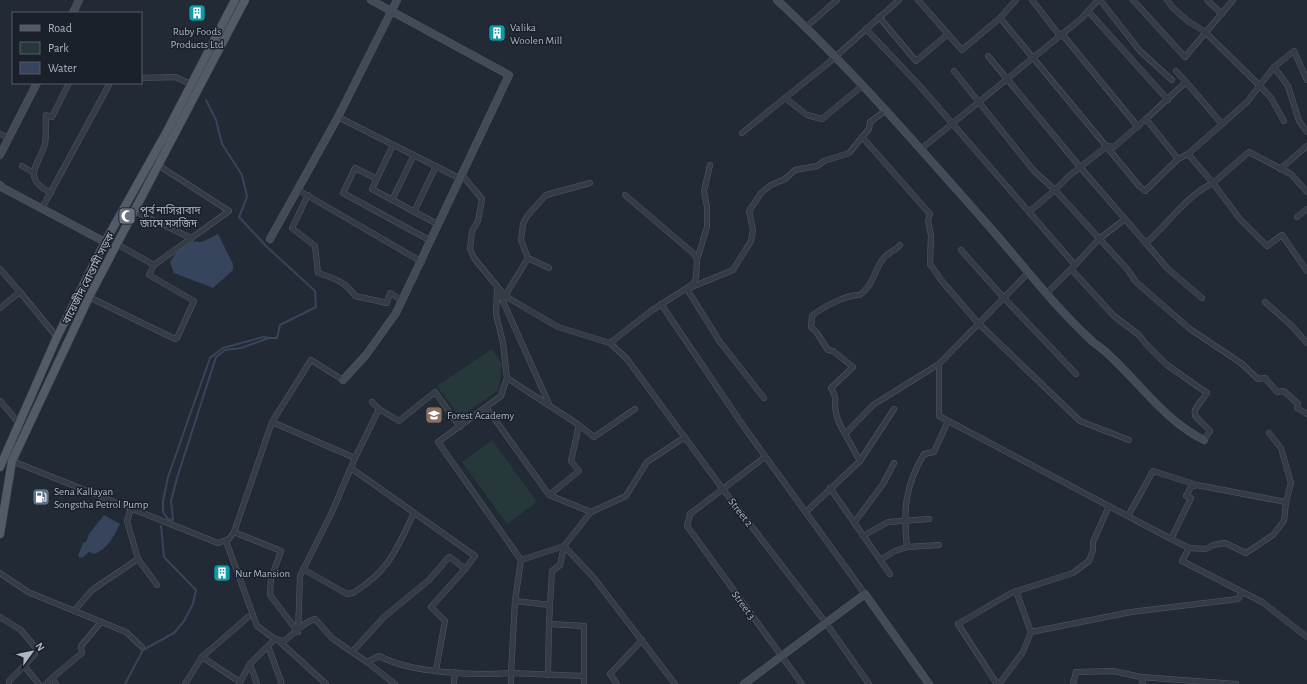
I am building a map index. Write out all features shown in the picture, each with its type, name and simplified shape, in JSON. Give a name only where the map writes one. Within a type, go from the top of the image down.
[{"type":"main road","name":"বায়েজীদ বোস্তামী সড়ক","points":[[0,467],[18,422],[39,382],[57,337],[105,242],[235,0]]},
{"type":"main road","name":"বায়েজীদ বোস্তামী সড়ক","points":[[0,534],[12,461],[89,297],[245,0]]},
{"type":"street","points":[[73,12],[79,0]]},
{"type":"street","points":[[12,461],[218,544],[226,541],[234,532],[272,422],[311,360],[343,380],[384,333],[403,301],[510,75],[371,0]]},
{"type":"street","points":[[270,239],[338,116],[397,0]]},
{"type":"street","points":[[777,0],[806,27],[921,149],[1047,293],[1155,404],[1189,431],[1204,440],[1210,431],[1198,421],[1194,416],[1194,411],[1208,393],[1167,365],[1139,335],[1114,316],[1029,212],[952,123],[866,29]]},
{"type":"street","points":[[806,27],[837,0]]},
{"type":"street","points":[[742,133],[786,98],[899,0]]},
{"type":"street","points":[[918,0],[962,50],[1000,18],[1016,0]]},
{"type":"street","points":[[1032,0],[1138,127]]},
{"type":"street","points":[[921,149],[1061,35],[1099,0],[1140,51],[1172,80]]},
{"type":"street","points":[[1133,0],[1185,57],[1234,0]]},
{"type":"street","points":[[1167,0],[1173,8],[1205,33],[1260,86],[1271,98],[1284,121]]},
{"type":"street","points":[[1207,0],[1222,14]]},
{"type":"street","points":[[1088,11],[1168,100]]},
{"type":"street","points":[[879,17],[916,61],[948,34]]},
{"type":"street","points":[[1000,18],[1140,187],[1145,191],[1178,159],[1188,154],[1247,102],[1274,67],[1294,51],[1307,80]]},
{"type":"street","points":[[988,56],[1080,167],[1168,269],[1202,298]]},
{"type":"street","points":[[1274,67],[1288,86],[1300,121],[1307,132]]},
{"type":"street","points":[[954,71],[1034,171],[1055,190],[1127,269],[1136,282],[1190,329],[1241,363],[1258,379],[1265,378],[1278,392],[1284,391],[1298,404],[1296,408],[1307,414]]},
{"type":"street","points":[[1176,71],[1222,124]]},
{"type":"street","points":[[142,78],[175,77],[191,84]]},
{"type":"street","points":[[1029,212],[1080,167],[1107,146],[1114,147],[1168,100],[1186,82]]},
{"type":"street","points":[[0,155],[36,84]]},
{"type":"street","points":[[51,193],[39,186],[34,178],[34,172],[47,134],[46,115],[52,117],[68,84]]},
{"type":"street","points":[[42,208],[109,84]]},
{"type":"street","points":[[786,98],[807,115],[822,119],[862,86]]},
{"type":"street","points":[[338,116],[393,145],[461,177],[482,199],[478,221],[472,231],[470,249],[474,258],[505,296],[558,327],[610,343],[661,304],[687,289],[733,270],[751,241],[753,230],[749,211],[761,193],[771,185],[785,179],[795,170],[817,166],[829,159],[842,157],[849,153],[869,129],[870,122],[885,111]]},
{"type":"street","points":[[1146,119],[1178,159]]},
{"type":"street","points":[[0,134],[8,138]]},
{"type":"street","points":[[862,137],[930,214],[928,221],[932,235],[930,264],[941,280],[978,323],[1080,421],[1129,440]]},
{"type":"street","points":[[393,145],[372,189],[439,225]]},
{"type":"street","points":[[1280,169],[1307,146]]},
{"type":"street","points":[[1146,243],[1161,230],[1174,214],[1249,152],[1290,174],[1307,192]]},
{"type":"street","points":[[1188,154],[1213,183],[1240,219],[1267,246],[1282,235],[1307,270]]},
{"type":"street","points":[[392,200],[414,155]]},
{"type":"street","points":[[89,297],[176,339],[194,300],[149,275],[154,265],[229,211],[158,165]]},
{"type":"street","points":[[687,289],[696,278],[697,260],[707,227],[707,207],[704,191],[710,165]]},
{"type":"street","points":[[22,166],[34,172]]},
{"type":"street","points":[[414,212],[436,166]]},
{"type":"street","points":[[377,179],[355,168],[343,193],[431,241]]},
{"type":"street","points":[[549,268],[528,258],[521,240],[522,228],[527,216],[546,196],[590,183]]},
{"type":"street","points":[[0,184],[3,188],[105,242]]},
{"type":"street","points":[[298,190],[422,262]]},
{"type":"street","points":[[625,195],[694,254],[697,260]]},
{"type":"street","points":[[308,196],[292,228],[315,246],[318,273],[337,279],[349,287],[355,296],[387,302],[390,293],[403,301]]},
{"type":"street","points":[[1297,217],[1307,209]]},
{"type":"street","points":[[134,211],[191,238]]},
{"type":"street","points":[[1047,293],[1099,239],[1125,219]]},
{"type":"street","points":[[117,244],[154,265]]},
{"type":"street","points":[[860,461],[837,419],[835,410],[837,398],[831,388],[853,367],[833,351],[828,350],[817,333],[811,327],[812,316],[836,302],[853,294],[860,295],[868,289],[884,258],[893,253],[900,245]]},
{"type":"street","points":[[961,250],[1003,298],[1076,374]]},
{"type":"street","points":[[505,296],[528,258]]},
{"type":"street","points":[[0,269],[57,337]]},
{"type":"street","points":[[845,434],[873,405],[939,364],[1029,272]]},
{"type":"street","points":[[511,684],[510,673],[515,601],[521,560],[438,442],[501,396],[507,378],[503,343],[496,314],[497,288],[549,404]]},
{"type":"street","points":[[687,289],[720,342],[764,398]]},
{"type":"street","points":[[0,308],[20,292]]},
{"type":"street","points":[[1264,302],[1292,326],[1307,343]]},
{"type":"street","points":[[661,304],[744,427],[929,684]]},
{"type":"street","name":"Street 2","points":[[610,343],[627,359],[722,488],[826,623],[869,684]]},
{"type":"street","points":[[939,364],[938,416],[1189,548],[1206,549],[1212,545],[1225,543],[1246,553],[1273,536],[1284,522],[1286,502],[1292,483],[1281,448],[1269,433]]},
{"type":"street","points":[[507,378],[549,404],[594,437],[635,409]]},
{"type":"street","points":[[372,402],[379,409],[400,421],[435,392],[460,427]]},
{"type":"street","points":[[0,401],[18,422]]},
{"type":"street","points":[[486,407],[549,495],[592,512]]},
{"type":"street","points":[[298,632],[300,576],[332,512],[355,458],[379,409]]},
{"type":"street","points":[[806,512],[860,461],[894,409]]},
{"type":"street","points":[[907,547],[904,521],[907,496],[917,466],[924,454],[934,452],[948,421]]},
{"type":"street","points":[[272,422],[355,458]]},
{"type":"street","points":[[549,495],[579,471],[571,461],[579,425]]},
{"type":"street","points":[[548,675],[551,578],[552,571],[560,565],[564,546],[592,512],[626,496],[647,462],[685,437]]},
{"type":"street","points":[[722,488],[765,456]]},
{"type":"street","points":[[854,523],[883,484],[894,463]]},
{"type":"street","points":[[351,468],[474,555],[474,558],[465,569],[431,607],[445,621],[436,670]]},
{"type":"street","points":[[1128,516],[1153,471],[1196,485],[1286,502]]},
{"type":"street","points":[[1171,539],[1191,498],[1186,496],[1191,488],[1196,485]]},
{"type":"street","name":"Street 3","points":[[722,488],[690,514],[687,526],[802,684]]},
{"type":"street","points":[[830,488],[890,574]]},
{"type":"street","points":[[1016,591],[1032,632],[1024,652],[998,684],[958,624],[1016,591],[1073,573],[1089,561],[1093,550],[1093,542],[1109,506]]},
{"type":"street","points":[[131,508],[127,520],[138,559],[157,585]]},
{"type":"street","points":[[303,569],[350,595],[364,586],[383,570],[398,547],[414,513]]},
{"type":"street","points":[[863,536],[888,522],[929,519]]},
{"type":"street","points":[[234,532],[281,552],[271,579],[270,595],[298,632]]},
{"type":"street","points":[[226,541],[257,626],[277,640],[326,684]]},
{"type":"street","points":[[880,560],[907,547],[939,545]]},
{"type":"street","points":[[521,560],[564,546]]},
{"type":"street","points":[[564,546],[594,578],[675,684]]},
{"type":"street","points":[[1189,548],[1182,561],[1262,602],[1307,637]]},
{"type":"street","points":[[352,652],[384,617],[429,580],[448,558],[450,557],[465,569]]},
{"type":"street","points":[[74,611],[92,590],[138,559]]},
{"type":"street","points":[[0,573],[28,592],[126,632],[142,648]]},
{"type":"street","points":[[1032,632],[1130,612],[1238,599],[1242,592]]},
{"type":"street","points":[[744,684],[865,594]]},
{"type":"street","points":[[515,601],[550,605]]},
{"type":"street","points":[[185,684],[202,657],[248,616]]},
{"type":"street","points":[[0,617],[21,630],[35,647],[35,654],[9,681],[9,684]]},
{"type":"street","points":[[202,657],[239,683],[250,664],[268,646],[277,640],[284,641],[298,632],[304,624],[315,619],[332,638],[367,662],[395,684]]},
{"type":"street","points":[[46,684],[82,653],[81,646],[101,622]]},
{"type":"street","points":[[549,624],[584,626],[584,684]]},
{"type":"street","points":[[617,684],[610,674],[642,640]]},
{"type":"street","points":[[268,646],[282,684]]},
{"type":"street","points":[[367,662],[379,656],[392,663],[403,666],[455,672],[584,676]]},
{"type":"street","points":[[250,664],[257,684]]},
{"type":"street","points":[[24,666],[39,684]]},
{"type":"street","points":[[1073,684],[1076,672],[1113,671],[1141,677],[1236,684]]},
{"type":"street","points":[[454,684],[455,672]]},
{"type":"street","points":[[1141,677],[1143,684]]},
{"type":"street","points":[[52,678],[56,684]]},
{"type":"green space","points":[[492,349],[502,364],[499,390],[460,417],[437,386]]},
{"type":"green space","points":[[492,440],[537,502],[507,524],[462,462]]},
{"type":"water","points":[[218,234],[233,264],[233,270],[213,288],[174,273],[170,262],[180,247],[189,241],[202,242]]},
{"type":"water","points":[[104,515],[120,524],[113,538],[99,552],[94,554],[89,552],[82,558],[78,556],[83,543],[86,542],[89,534]]},
{"type":"waterway","points":[[206,100],[216,120],[222,144],[242,175],[247,197],[239,217],[267,247],[315,291],[316,307],[280,325],[277,338],[269,338]]},
{"type":"waterway","points":[[263,337],[269,338],[241,348],[225,350],[216,357],[177,478],[171,501],[173,520],[168,519],[163,512],[163,501],[168,477],[210,358],[223,348],[263,337]]},
{"type":"waterway","points":[[125,684],[143,650],[174,633],[184,621],[193,604],[196,590],[164,557],[161,526]]},
{"type":"place","name":"Ruby Foods Products Ltd","points":[[197,13]]},
{"type":"place","name":"Valika Woolen Mill","points":[[497,33]]},
{"type":"place","name":"পূর্ব নাসিরাবাদ জামে মসজিদ","points":[[127,216]]},
{"type":"place","name":"Forest Academy","points":[[434,415]]},
{"type":"place","name":"Sena Kallayan Songstha Petrol Pump","points":[[41,497]]},
{"type":"place","name":"Nur Mansion","points":[[222,573]]}]
